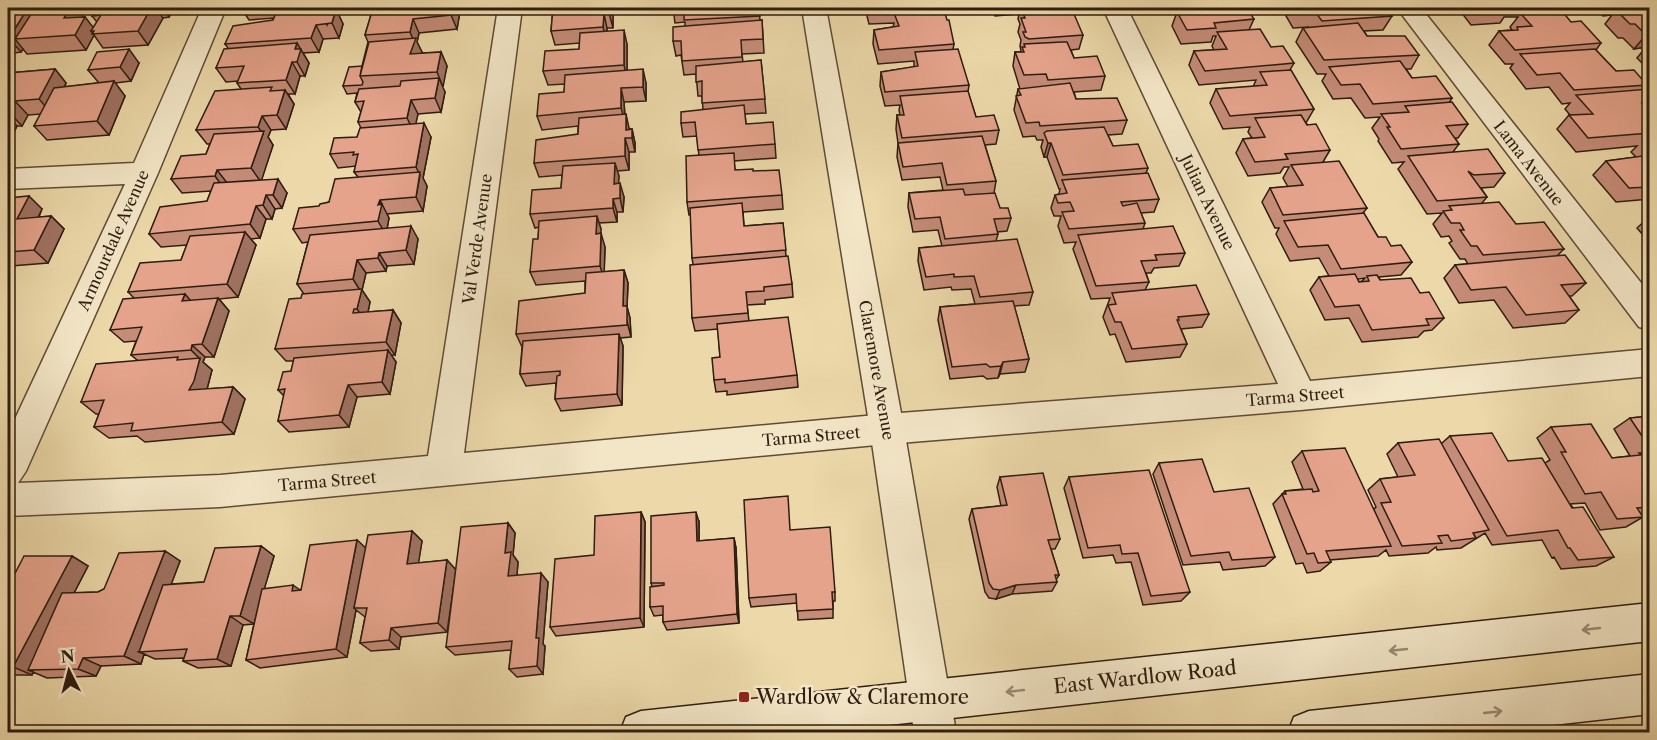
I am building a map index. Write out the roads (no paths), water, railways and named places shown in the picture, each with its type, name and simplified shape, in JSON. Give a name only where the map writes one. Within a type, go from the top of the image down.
[{"type":"street","name":"Armourdale Avenue","points":[[8,471],[144,173],[214,8]]},
{"type":"street","name":"Val Verde Avenue","points":[[444,470],[510,8]]},
{"type":"street","name":"Claremore Avenue","points":[[814,8],[887,429],[932,717]]},
{"type":"street","name":"Julian Avenue","points":[[1115,8],[1301,396]]},
{"type":"street","name":"Lama Avenue","points":[[1409,8],[1650,318]]},
{"type":"street","points":[[8,179],[144,173]]},
{"type":"street","name":"Tarma Street","points":[[8,500],[220,491],[887,429],[1301,396],[1650,362]]},
{"type":"street","name":"East Wardlow Road","points":[[641,732],[932,717],[1650,622]]},
{"type":"street","points":[[1309,732],[1650,694]]},
{"type":"place","name":"Wardlow & Claremore","points":[[744,697]]}]
